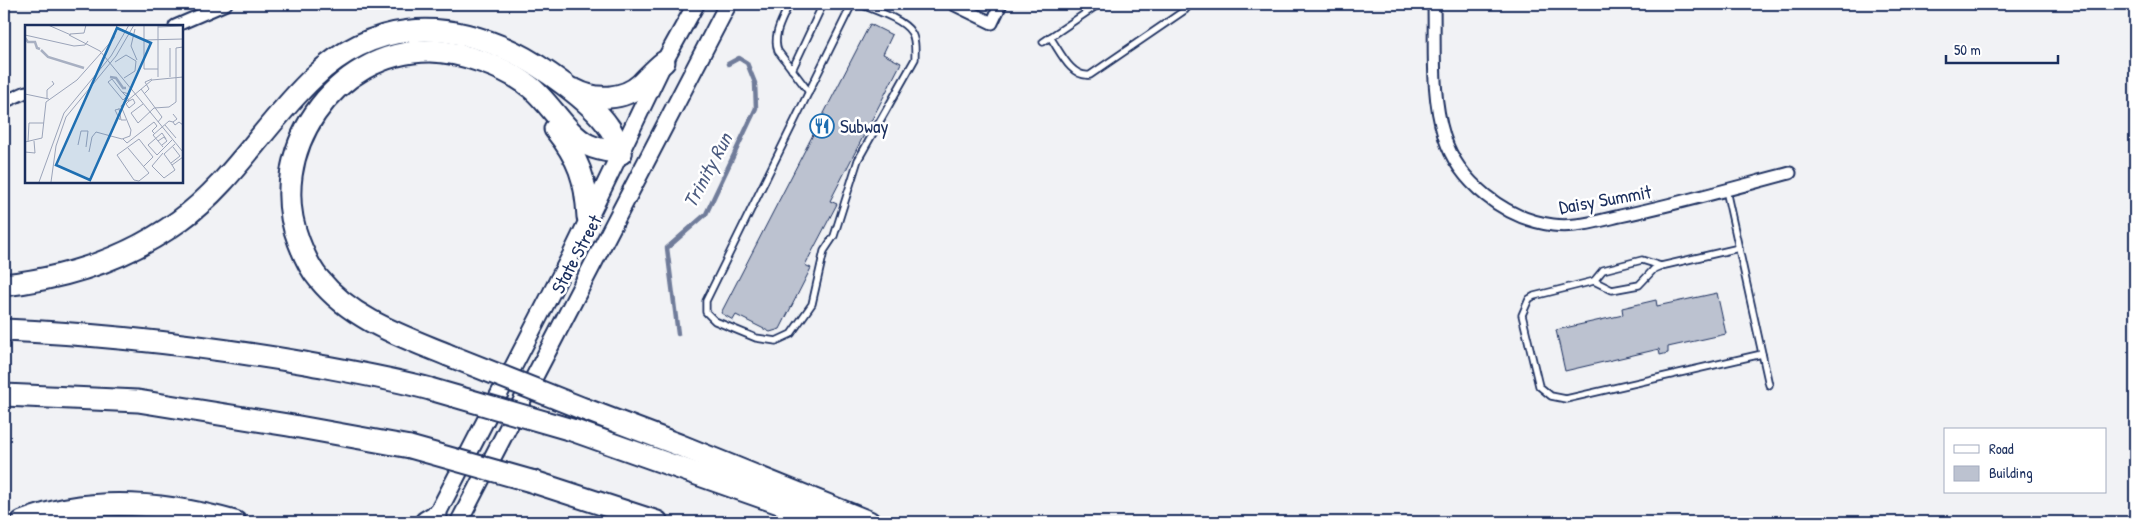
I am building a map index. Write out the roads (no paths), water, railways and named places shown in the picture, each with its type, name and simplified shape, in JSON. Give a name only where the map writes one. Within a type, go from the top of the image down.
[{"type":"highway","points":[[4,284],[46,278],[84,269],[118,256],[151,240],[180,220],[230,174],[314,78],[336,59],[361,44],[397,33],[415,30],[444,30],[470,35],[496,44],[521,56],[582,94],[604,98],[628,92],[640,84],[648,74],[664,62]]},
{"type":"highway","points":[[621,153],[587,145],[528,85],[475,59],[458,54],[431,51],[401,54],[374,63],[349,77],[328,95],[311,117],[298,142],[290,170],[289,198],[293,227],[304,254],[318,279],[339,300],[365,318],[397,334],[448,355],[869,522]]},
{"type":"highway","points":[[544,71],[598,113],[610,127],[621,153]]},
{"type":"highway","points":[[508,74],[541,112],[577,160],[587,189],[588,217]]},
{"type":"highway","points":[[4,330],[107,336],[224,350],[381,376],[572,430],[833,522]]},
{"type":"highway","points":[[4,395],[138,401],[410,447],[531,481],[657,522]]},
{"type":"highway","points":[[22,522],[62,510],[92,506],[123,505],[187,512],[235,522]]},
{"type":"main road","name":"State Street","points":[[432,520],[621,153],[664,62],[696,4]]},
{"type":"main road","name":"State Street","points":[[459,522],[728,4]]},
{"type":"main road","points":[[621,153],[645,165]]},
{"type":"street","points":[[177,25],[226,4]]},
{"type":"street","points":[[953,4],[992,23],[1001,4]]},
{"type":"street","name":"Daisy Summit","points":[[1434,4],[1437,108],[1444,138],[1458,165],[1482,194],[1498,205],[1529,219],[1552,225],[1572,226],[1651,209],[1790,173]]},
{"type":"street","points":[[4,102],[25,92]]},
{"type":"lane","points":[[789,4],[776,36],[775,44],[808,92]]},
{"type":"lane","points":[[792,70],[823,4]]},
{"type":"lane","points":[[852,4],[706,301],[706,312],[715,321],[756,338],[776,342],[791,334],[812,304],[824,252],[834,236],[858,160],[915,59],[915,48],[911,32],[893,18],[860,4]]},
{"type":"lane","points":[[1043,42],[1099,4]]},
{"type":"lane","points":[[1050,37],[1075,72],[1084,76],[1090,75],[1186,10],[1190,4]]},
{"type":"lane","points":[[1726,190],[1769,385]]},
{"type":"lane","points":[[1594,281],[1612,290],[1639,285],[1654,269],[1661,266],[1739,248]]},
{"type":"lane","points":[[1661,266],[1642,260],[1603,270],[1594,281],[1534,296],[1529,299],[1523,312],[1539,386],[1556,398],[1566,399],[1762,354]]},
{"type":"waterway","name":"Trinity Run","points":[[678,334],[667,248],[706,214],[756,108],[755,83],[747,63],[739,58],[728,64]]},
{"type":"place","name":"Subway","points":[[822,126]]}]
